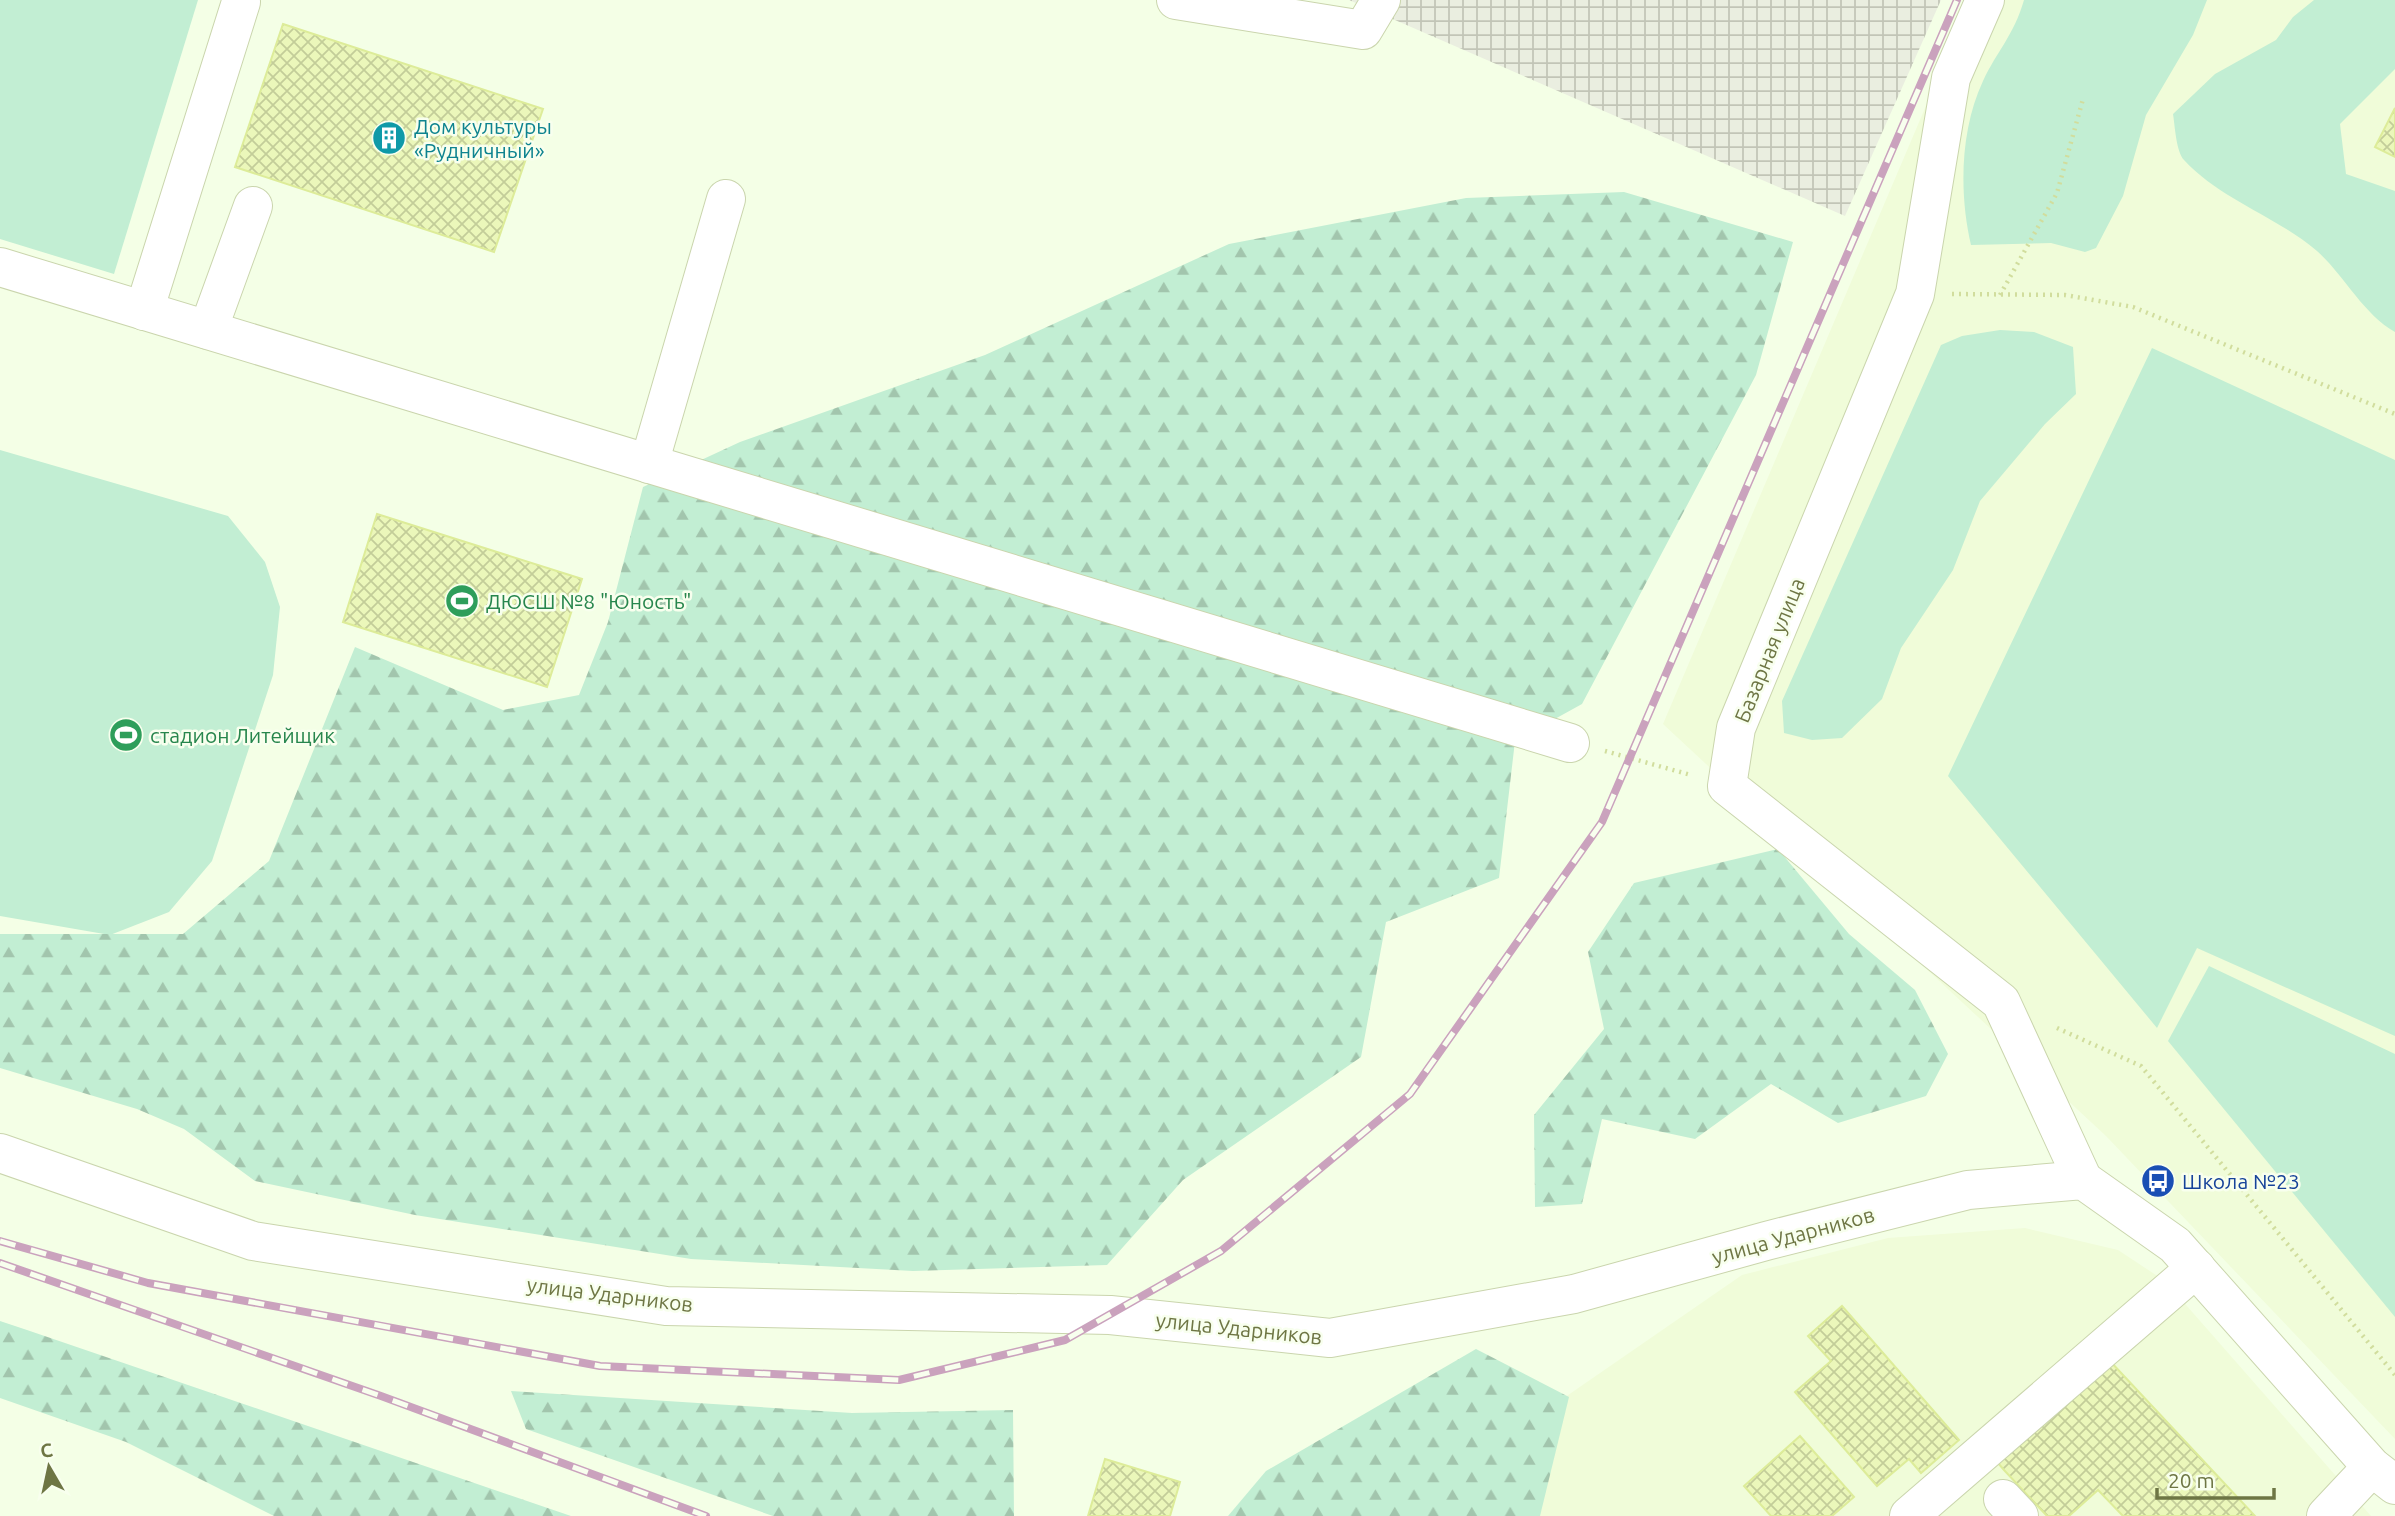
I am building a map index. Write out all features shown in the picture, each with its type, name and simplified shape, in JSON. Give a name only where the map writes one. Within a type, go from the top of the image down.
[{"type":"street","points":[[1176,0],[1363,30],[1381,0]]},
{"type":"street","name":"Базарная улица","points":[[1727,786],[1736,728],[1915,294],[1951,78],[1985,0]]},
{"type":"street","points":[[144,311],[241,2]]},
{"type":"street","points":[[649,464],[726,200]]},
{"type":"street","points":[[208,330],[253,206]]},
{"type":"street","points":[[0,267],[1570,743]]},
{"type":"street","points":[[1727,786],[2001,1002],[2083,1180],[2175,1245],[2384,1476],[2326,1516]]},
{"type":"street","name":"улица Ударников","points":[[0,1153],[253,1241],[666,1306],[1110,1315],[1330,1338],[1574,1294],[1766,1241],[1968,1190],[2083,1180]]},
{"type":"street","points":[[1909,1516],[2196,1268]]},
{"type":"path","points":[[2000,295],[2057,193],[2083,99]]},
{"type":"path","points":[[1915,294],[2065,295],[2133,307],[2395,414]]},
{"type":"path","points":[[1570,743],[1631,756],[1727,786]]},
{"type":"path","points":[[2001,1002],[2141,1066],[2395,1375]]},
{"type":"shaded area","points":[[1349,0],[1941,0],[1845,216]]},
{"type":"shaded area","points":[[1971,0],[2395,0],[2395,1439],[2106,1136],[1663,724]]},
{"type":"shaded area","points":[[2025,1228],[2118,1250],[2165,1281],[2371,1516],[1393,1516],[1742,1275],[1888,1238]]},
{"type":"green space","points":[[0,0],[198,0],[114,274],[0,239]]},
{"type":"green space","points":[[2024,0],[2207,0],[2193,35],[2146,115],[2123,196],[2096,248],[2085,252],[2051,243],[1971,245],[1963,184],[1970,120],[1983,81],[2015,23]]},
{"type":"green space","points":[[2314,0],[2395,0],[2395,69],[2340,124],[2346,174],[2395,191],[2395,332],[2363,305],[2317,251],[2199,174],[2181,156],[2178,145],[2173,114],[2215,74],[2276,40],[2293,17]]},
{"type":"green space","points":[[1624,192],[1793,242],[1756,375],[1582,704],[1515,741],[1499,878],[1386,922],[1361,1057],[1183,1180],[1107,1265],[913,1271],[691,1259],[415,1215],[255,1181],[184,1129],[137,1109],[0,1068],[0,934],[183,934],[269,861],[355,647],[503,710],[579,695],[608,622],[643,487],[740,442],[985,355],[1229,244],[1466,198]]},
{"type":"green space","points":[[2000,330],[2034,332],[2073,347],[2076,394],[2045,424],[1980,501],[1953,570],[1901,648],[1882,699],[1842,738],[1812,740],[1784,733],[1782,701],[1941,345],[1962,336]]},
{"type":"green space","points":[[2152,348],[2395,460],[2395,1036],[2197,948],[2157,1028],[1948,776]]},
{"type":"green space","name":"стадион Литейщик","points":[[0,450],[228,516],[265,562],[280,607],[273,675],[212,861],[169,912],[110,935],[0,916]]},
{"type":"green space","points":[[1778,849],[1849,934],[1915,990],[1948,1054],[1926,1096],[1838,1123],[1771,1084],[1695,1139],[1602,1119],[1582,1204],[1535,1207],[1534,1115],[1604,1029],[1588,952],[1634,883]]},
{"type":"green space","points":[[2209,966],[2395,1054],[2395,1317],[2168,1041]]},
{"type":"green space","points":[[0,1321],[571,1516],[274,1516],[126,1442],[0,1398]]},
{"type":"green space","points":[[1476,1349],[1569,1397],[1540,1516],[1228,1516],[1266,1471]]},
{"type":"green space","points":[[511,1391],[852,1413],[1013,1410],[1014,1516],[773,1516],[526,1429]]},
{"type":"building","name":"Дом культуры «Рудничный»","points":[[283,24],[543,109],[494,252],[235,167]]},
{"type":"building","points":[[2395,108],[2395,157],[2375,147]]},
{"type":"building","name":"ДЮСШ №8 \"Юность\"","points":[[377,514],[582,579],[547,687],[343,622]]},
{"type":"building","points":[[1842,1306],[1959,1440],[1921,1473],[1909,1459],[1877,1486],[1795,1392],[1831,1361],[1808,1336]]},
{"type":"building","points":[[2109,1360],[2255,1516],[2123,1516],[2098,1490],[2069,1516],[2047,1516],[1998,1463]]},
{"type":"building","points":[[1800,1436],[1854,1497],[1832,1516],[1771,1516],[1744,1486]]},
{"type":"building","points":[[1105,1459],[1180,1482],[1170,1516],[1088,1516]]},
{"type":"railway","points":[[0,1241],[148,1283],[600,1366],[899,1380],[1065,1340],[1221,1251],[1410,1094],[1602,822],[1957,0]]},
{"type":"railway","points":[[0,1263],[381,1396],[706,1516]]},
{"type":"place","name":"Дом культуры «Рудничный»","points":[[389,138]]},
{"type":"place","name":"ДЮСШ №8 \"Юность\"","points":[[462,601]]},
{"type":"place","name":"стадион Литейщик","points":[[126,735]]},
{"type":"place","name":"Школа №23","points":[[2158,1181]]}]
